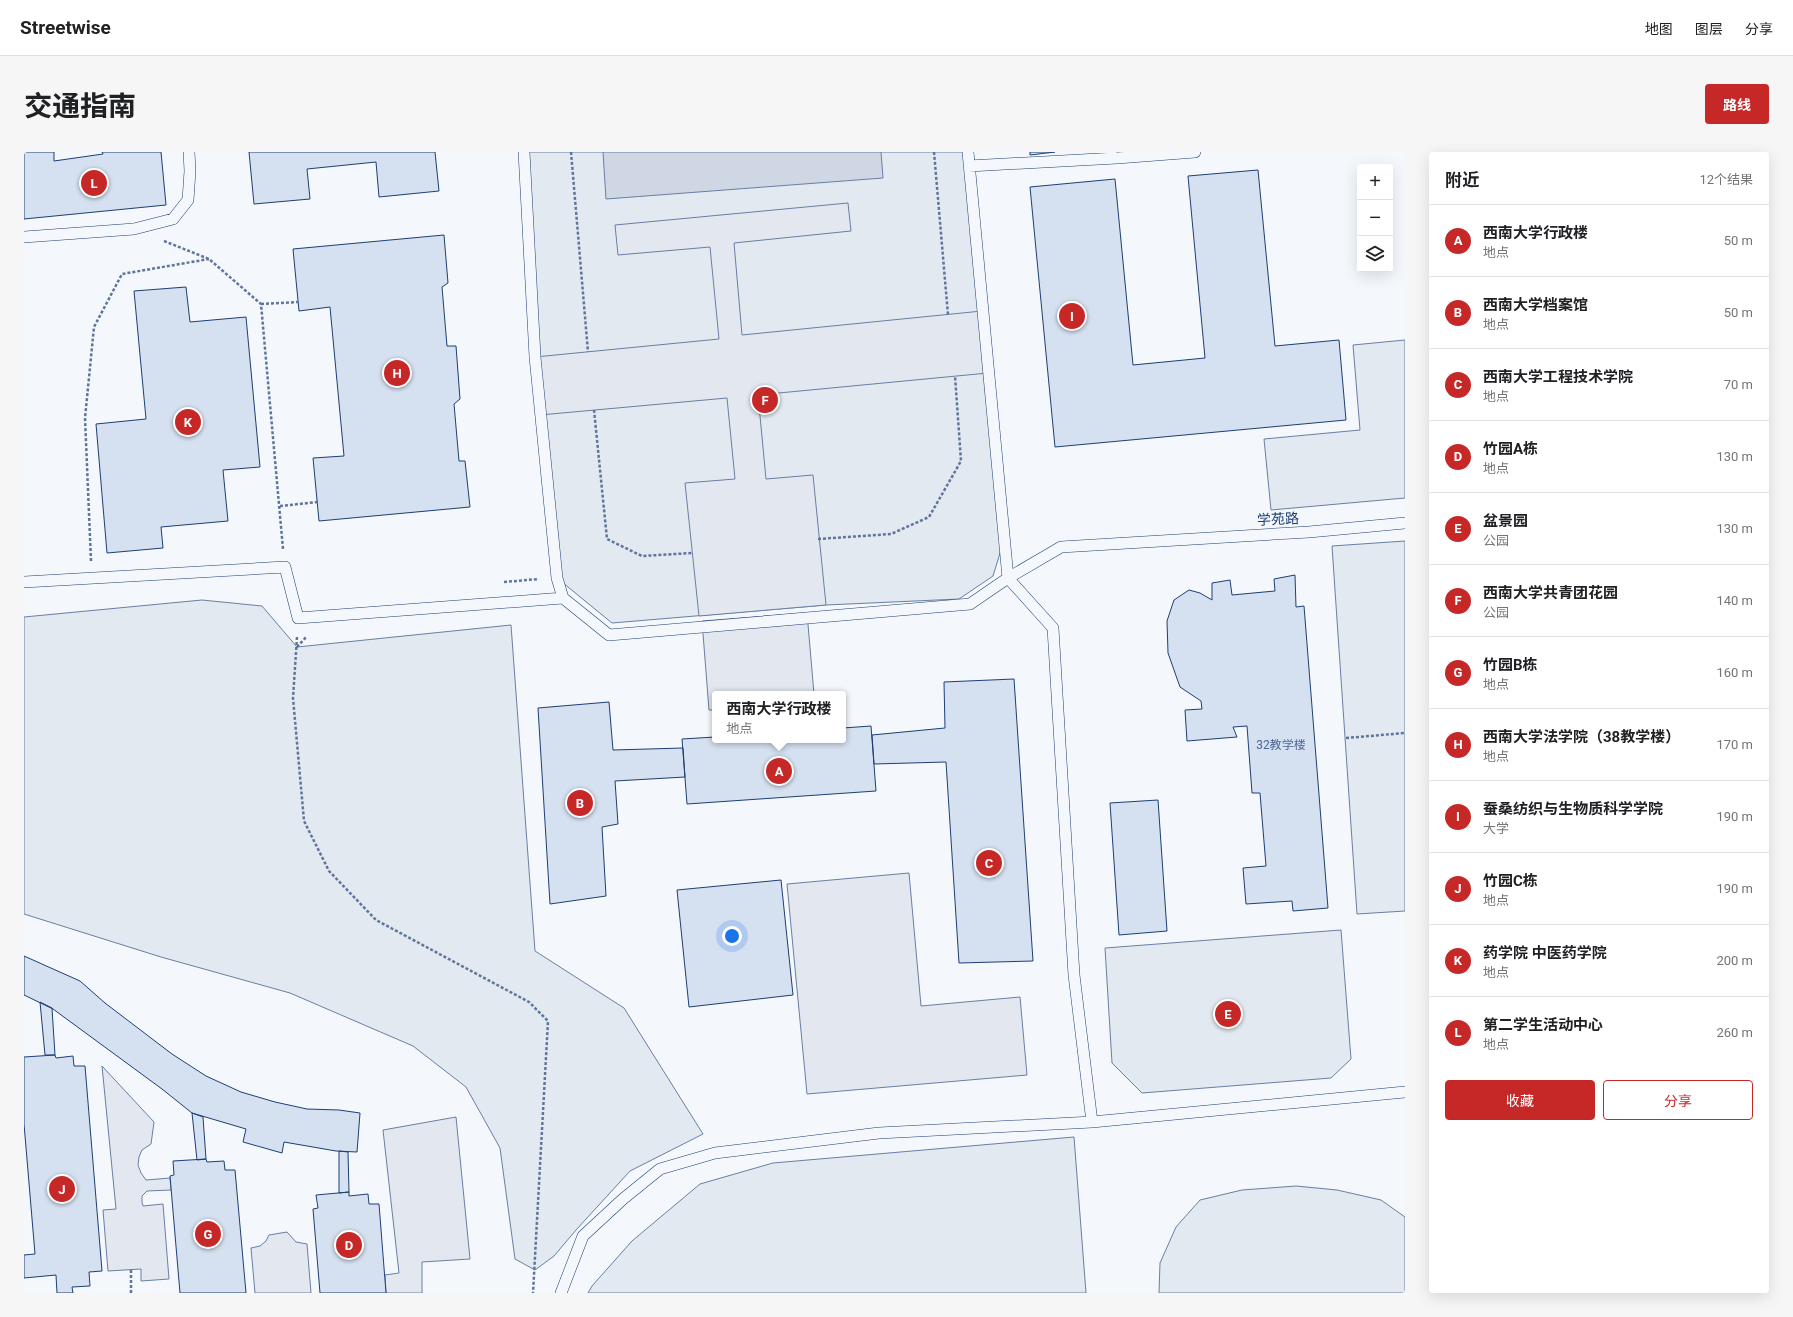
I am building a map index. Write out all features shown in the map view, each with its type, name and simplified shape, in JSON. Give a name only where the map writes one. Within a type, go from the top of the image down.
[{"type":"lane","points":[[24,237],[134,229],[173,219],[188,200],[190,171],[189,152]]},
{"type":"lane","points":[[24,582],[285,567],[298,618],[563,598],[557,578],[535,357],[524,152]]},
{"type":"lane","points":[[968,152],[1008,578],[1053,628],[1074,975],[1092,1122]]},
{"type":"lane","points":[[970,166],[1195,152]]},
{"type":"lane","name":"学苑路","points":[[563,598],[609,634],[970,604],[1008,578],[1061,547],[1309,532],[1405,523]]},
{"type":"lane","points":[[561,1293],[583,1236],[623,1199],[660,1169],[715,1152],[879,1133],[1092,1122],[1405,1092]]},
{"type":"path","points":[[570,152],[588,352]]},
{"type":"path","points":[[934,152],[948,315]]},
{"type":"path","points":[[134,229],[209,259],[262,304],[298,302]]},
{"type":"path","points":[[91,578],[85,418],[94,327],[122,274],[209,259]]},
{"type":"path","points":[[262,304],[285,567]]},
{"type":"path","points":[[818,539],[891,534],[929,517],[961,461],[955,376]]},
{"type":"path","points":[[594,410],[607,539],[642,556],[692,553]]},
{"type":"path","points":[[280,506],[318,502]]},
{"type":"path","points":[[298,618],[293,698],[304,820],[329,871],[376,920],[529,1002],[548,1021],[533,1293]]},
{"type":"path","points":[[1346,738],[1405,733]]},
{"type":"path","points":[[131,1270],[131,1293]]},
{"type":"shaded area","points":[[520,152],[968,152],[1005,537],[993,576],[959,599],[826,605],[612,623],[557,578]]},
{"type":"shaded area","points":[[603,152],[881,152],[883,178],[606,199]]},
{"type":"shaded area","points":[[848,203],[851,231],[734,243],[742,335],[982,311],[988,373],[758,395],[766,479],[813,475],[826,605],[699,616],[685,483],[735,479],[727,398],[540,415],[535,357],[719,339],[710,247],[618,255],[615,225]]},
{"type":"shaded area","points":[[1405,340],[1405,498],[1271,510],[1264,439],[1360,430],[1353,345]]},
{"type":"shaded area","points":[[1405,541],[1405,911],[1357,914],[1332,546]]},
{"type":"shaded area","points":[[202,600],[262,606],[297,647],[511,625],[535,951],[624,1008],[703,1134],[630,1171],[554,1256],[535,1270],[515,1259],[500,1148],[466,1087],[413,1046],[290,993],[161,957],[24,914],[24,617]]},
{"type":"shaded area","points":[[807,613],[814,691],[712,691],[712,710],[709,710],[702,621]]},
{"type":"shaded area","points":[[909,873],[921,1006],[1020,997],[1027,1075],[807,1094],[787,884]]},
{"type":"shaded area","points":[[1341,930],[1351,1059],[1331,1078],[1142,1093],[1112,1063],[1105,948]]},
{"type":"shaded area","points":[[102,1066],[154,1122],[151,1144],[142,1150],[138,1165],[146,1180],[170,1178],[171,1190],[147,1191],[142,1196],[143,1206],[163,1204],[169,1279],[141,1281],[141,1269],[108,1271],[103,1210],[116,1209]]},
{"type":"shaded area","points":[[456,1117],[470,1259],[422,1262],[422,1293],[386,1293],[385,1275],[399,1273],[383,1130]]},
{"type":"shaded area","points":[[1074,1137],[1086,1293],[588,1293],[592,1286],[632,1241],[700,1184],[773,1163]]},
{"type":"shaded area","points":[[1296,1186],[1337,1190],[1381,1200],[1405,1217],[1405,1293],[1159,1293],[1160,1263],[1176,1227],[1200,1200],[1242,1190]]},
{"type":"shaded area","points":[[287,1232],[296,1242],[307,1244],[311,1293],[255,1293],[251,1248],[260,1246],[266,1241],[269,1235]]},
{"type":"building","points":[[24,152],[54,152],[54,161],[103,154],[102,152],[161,152],[166,205],[24,219]]},
{"type":"building","points":[[249,152],[435,152],[439,191],[379,197],[376,162],[307,169],[310,199],[254,204]]},
{"type":"building","points":[[1030,152],[1055,152],[1030,155]]},
{"type":"building","points":[[1258,170],[1275,346],[1339,340],[1346,420],[1055,447],[1030,187],[1115,179],[1133,365],[1205,358],[1188,176]]},
{"type":"building","points":[[444,235],[448,283],[442,287],[447,346],[456,346],[460,399],[454,404],[459,461],[465,461],[470,507],[319,521],[313,458],[344,456],[330,307],[299,311],[293,249]]},
{"type":"building","points":[[186,287],[190,322],[246,317],[260,467],[223,470],[228,521],[161,527],[163,548],[107,553],[96,424],[146,419],[134,291]]},
{"type":"building","points":[[1295,575],[1296,607],[1304,606],[1328,908],[1293,911],[1292,901],[1246,904],[1243,868],[1266,866],[1260,793],[1252,793],[1247,726],[1233,727],[1237,737],[1187,741],[1185,710],[1202,709],[1201,701],[1180,687],[1168,653],[1167,621],[1174,600],[1189,590],[1200,593],[1212,600],[1212,583],[1230,580],[1232,595],[1275,591],[1274,579]]},
{"type":"building","points":[[1014,679],[1033,961],[959,963],[946,762],[874,764],[872,735],[945,728],[944,682]]},
{"type":"building","points":[[609,702],[613,750],[683,748],[685,777],[615,781],[618,824],[602,827],[606,896],[550,904],[538,708]]},
{"type":"building","points":[[871,726],[876,791],[687,804],[682,739],[712,737],[712,743],[846,743],[846,728]]},
{"type":"building","points":[[1158,800],[1167,931],[1119,935],[1110,803]]},
{"type":"building","points":[[781,880],[793,995],[689,1007],[677,890]]},
{"type":"building","points":[[24,956],[80,981],[105,1003],[172,1054],[206,1076],[241,1092],[275,1102],[307,1109],[339,1110],[360,1113],[357,1152],[336,1151],[284,1142],[282,1153],[243,1142],[246,1129],[192,1113],[162,1089],[53,1009],[24,995]]},
{"type":"building","points":[[40,1002],[52,1008],[55,1055],[45,1055]]},
{"type":"building","points":[[55,1055],[56,1058],[73,1056],[74,1066],[85,1066],[102,1271],[89,1272],[90,1286],[72,1287],[73,1293],[57,1293],[56,1275],[24,1278],[24,1255],[35,1254],[24,1124],[24,1057]]},
{"type":"building","points":[[192,1113],[203,1117],[206,1159],[197,1160]]},
{"type":"building","points":[[339,1151],[348,1152],[349,1192],[339,1193]]},
{"type":"building","points":[[206,1159],[207,1162],[224,1161],[225,1170],[235,1170],[246,1293],[180,1293],[170,1176],[174,1175],[173,1161]]},
{"type":"building","points":[[349,1192],[349,1196],[368,1194],[369,1204],[379,1204],[386,1293],[320,1293],[313,1209],[318,1208],[316,1195]]},
{"type":"place","name":"第二学生活动中心","points":[[94,183]]},
{"type":"place","name":"蚕桑纺织与生物质科学学院","points":[[1072,316]]},
{"type":"place","name":"西南大学法学院（38教学楼）","points":[[397,373]]},
{"type":"place","name":"西南大学共青团花园","points":[[765,400]]},
{"type":"place","name":"药学院 中医药学院","points":[[188,422]]},
{"type":"place","name":"西南大学行政楼","points":[[779,771]]},
{"type":"place","name":"西南大学档案馆","points":[[580,803]]},
{"type":"place","name":"西南大学工程技术学院","points":[[989,863]]},
{"type":"place","name":"盆景园","points":[[1228,1014]]},
{"type":"place","name":"竹园C栋","points":[[62,1189]]},
{"type":"place","name":"竹园B栋","points":[[208,1234]]},
{"type":"place","name":"竹园A栋","points":[[349,1245]]}]
